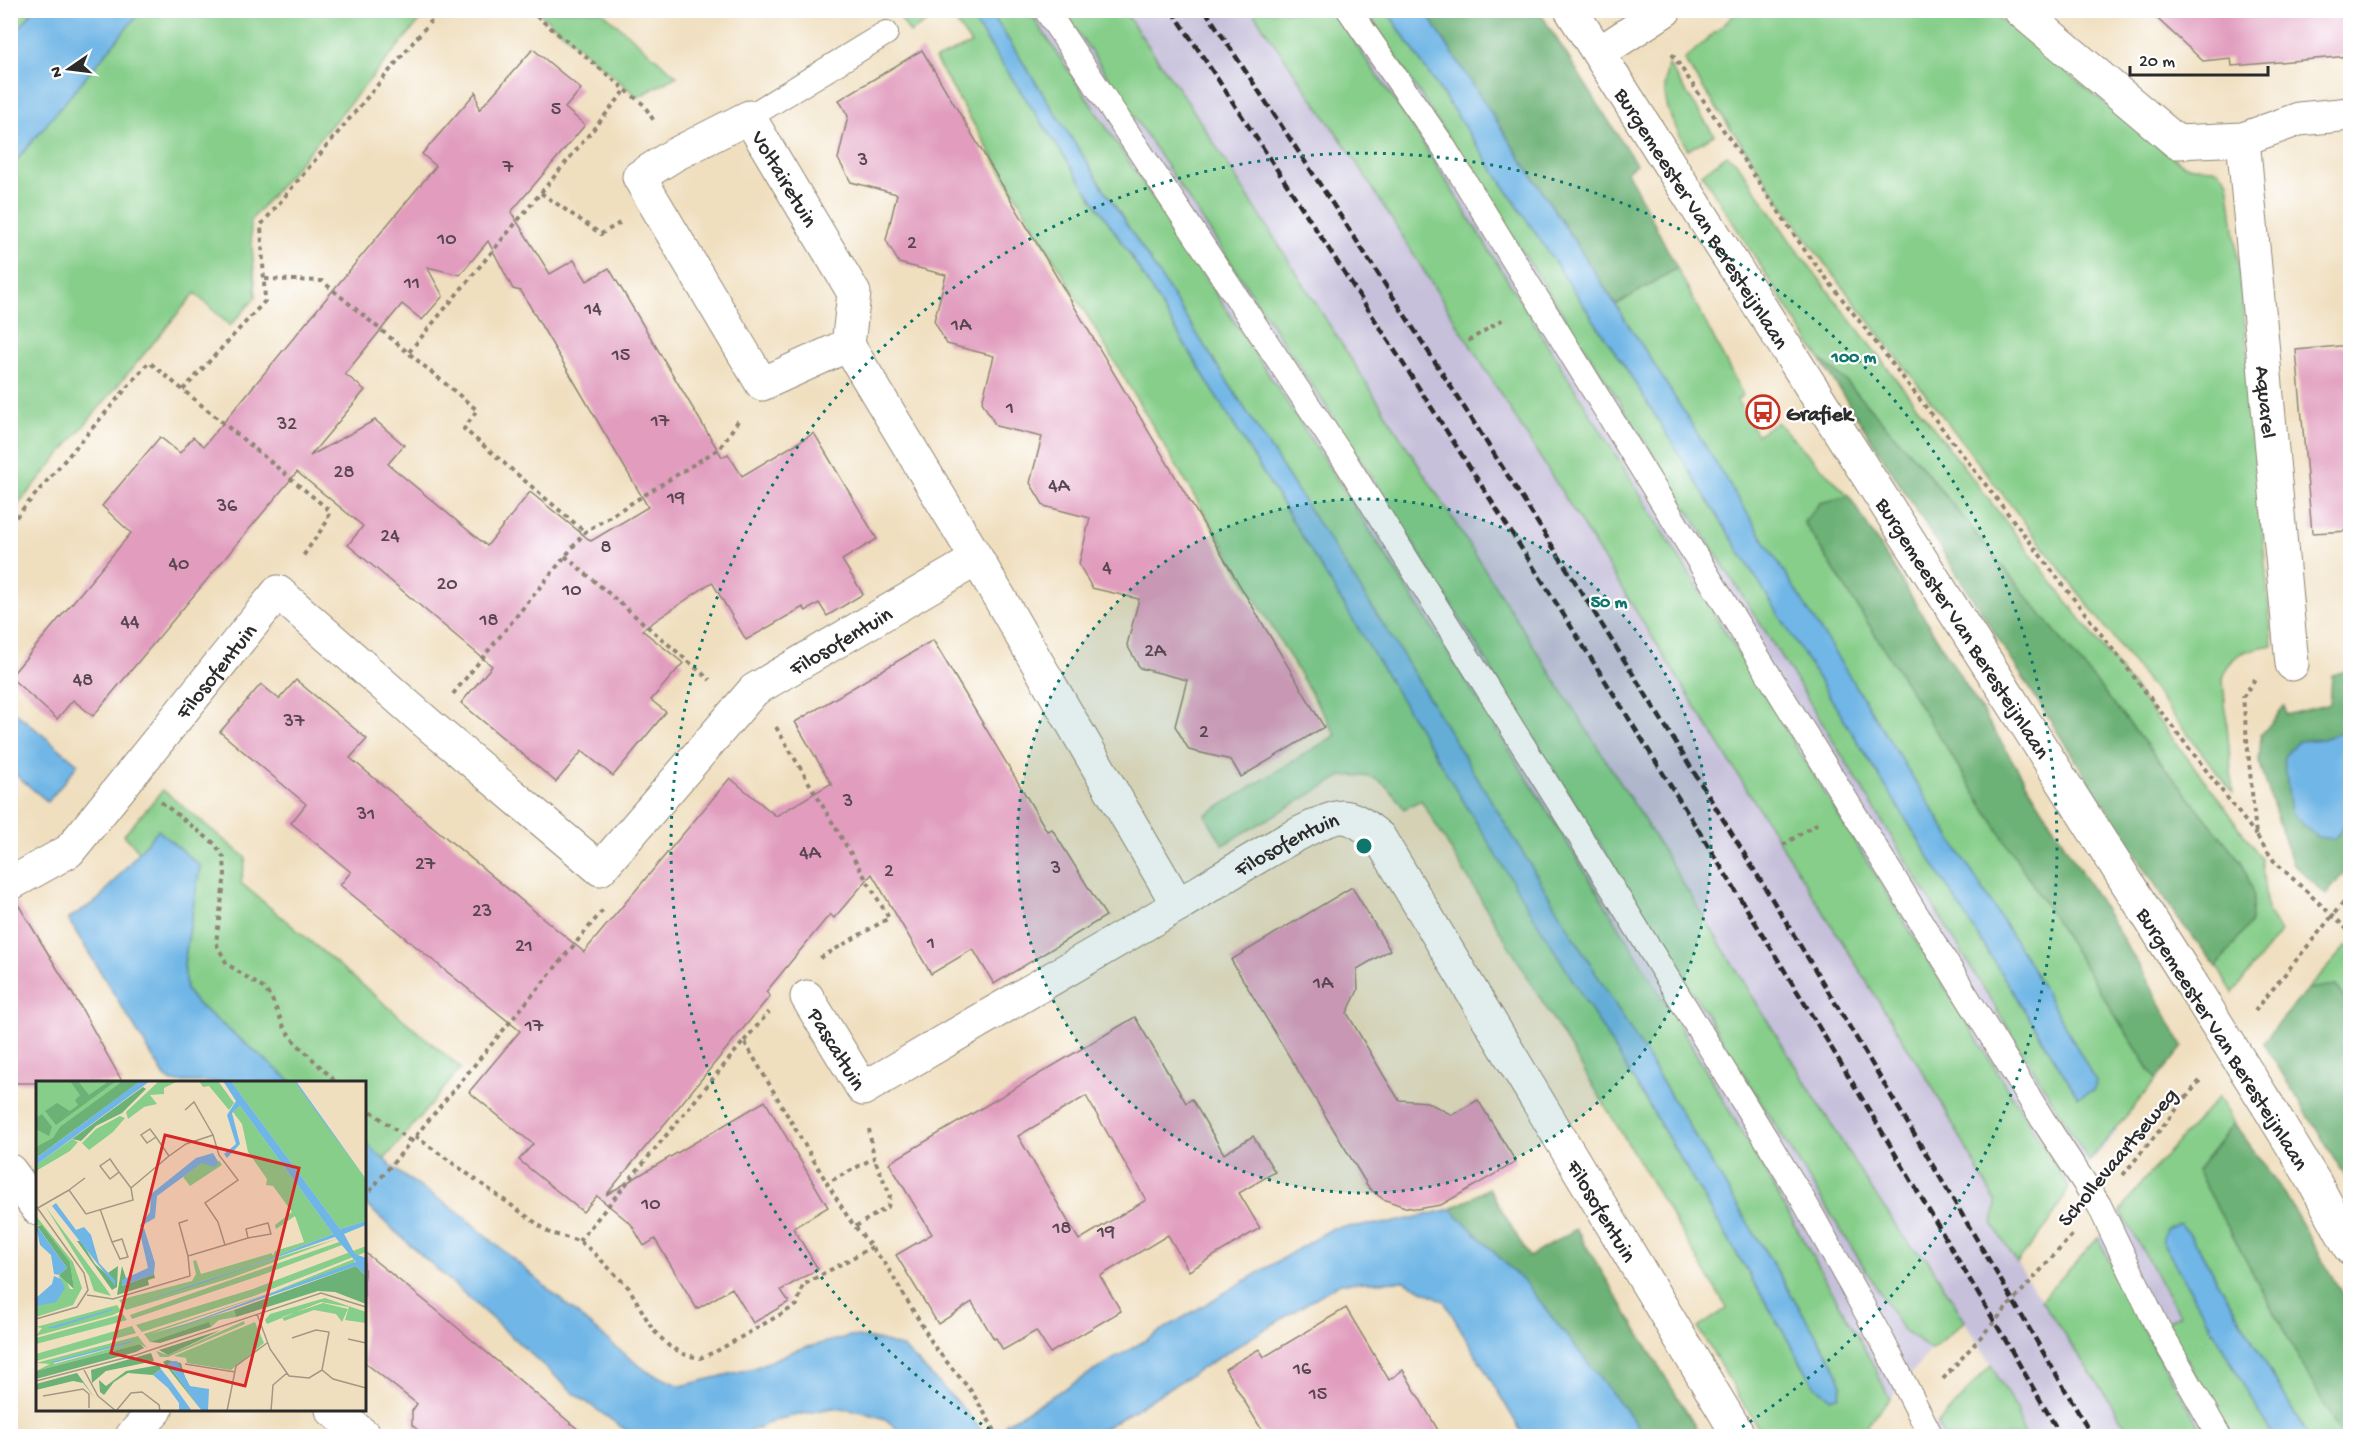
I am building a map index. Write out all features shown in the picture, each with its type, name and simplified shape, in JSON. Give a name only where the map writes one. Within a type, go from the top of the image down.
[{"type":"street","name":"Burgemeester Van Beresteijnlaan","points":[[1571,10],[2191,982],[2315,1183],[2350,1248]]},
{"type":"street","points":[[2020,10],[2177,142],[2243,139],[2299,119],[2350,114]]},
{"type":"street","points":[[1599,53],[1657,16]]},
{"type":"street","name":"Voltairetuin","points":[[762,384],[639,177],[674,155],[749,117],[854,293],[848,345]]},
{"type":"street","name":"Aquarel","points":[[2243,139],[2292,664]]},
{"type":"street","points":[[762,384],[848,345],[977,559],[1178,905]]},
{"type":"street","name":"Filosofentuin","points":[[600,869],[747,698],[977,559]]},
{"type":"street","points":[[278,592],[428,724],[600,869]]},
{"type":"street","name":"Filosofentuin","points":[[10,884],[69,850],[278,592]]},
{"type":"street","name":"Filosofentuin","points":[[1178,905],[1314,826],[1342,817],[1361,823],[1379,837],[1739,1437]]},
{"type":"street","name":"Pascaltuin","points":[[807,997],[863,1089],[1178,905]]},
{"type":"street","points":[[10,1171],[36,1206]]},
{"type":"street","points":[[132,1437],[155,1411]]},
{"type":"street","points":[[333,1411],[365,1437]]},
{"type":"lane","points":[[1046,10],[1346,462],[1620,899],[1801,1196],[1883,1342],[1915,1410],[1931,1437]]},
{"type":"lane","points":[[1349,10],[1442,144],[2036,1110],[2099,1205],[2158,1328],[2219,1437]]},
{"type":"lane","points":[[749,117],[886,33]]},
{"type":"path","points":[[183,390],[265,301],[261,225],[440,10]]},
{"type":"path","points":[[529,10],[644,105],[674,155]]},
{"type":"path","points":[[1657,16],[1806,252],[2274,861],[2350,932]]},
{"type":"path","points":[[409,352],[625,91]]},
{"type":"path","points":[[541,193],[601,234],[655,203]]},
{"type":"path","points":[[265,279],[322,281],[477,411],[464,429],[585,532]]},
{"type":"path","points":[[1468,341],[1514,312]]},
{"type":"path","points":[[10,524],[149,362],[329,510],[328,520],[278,592]]},
{"type":"path","points":[[428,724],[585,532],[720,448],[762,384]]},
{"type":"path","points":[[564,556],[747,698]]},
{"type":"path","points":[[2256,835],[2243,697],[2261,670],[2292,664]]},
{"type":"path","name":"Pascaltuin","points":[[747,698],[889,918],[812,962],[807,997]]},
{"type":"path","points":[[128,778],[215,844],[224,858],[225,874],[216,943],[227,964],[262,988],[271,997],[284,1027],[294,1041],[334,1081]]},
{"type":"path","points":[[1783,845],[1821,822]]},
{"type":"path","points":[[366,1196],[607,905],[600,869]]},
{"type":"path","points":[[2252,1015],[2350,894]]},
{"type":"path","points":[[579,1241],[744,1041],[827,1183],[872,1247],[936,1349],[972,1392],[998,1437]]},
{"type":"path","name":"Schollevaartseweg","points":[[1915,1410],[2099,1205],[2209,1069]]},
{"type":"path","points":[[856,1226],[888,1207],[890,1195],[874,1158],[863,1089]]},
{"type":"path","points":[[366,1108],[410,1141]]},
{"type":"path","points":[[415,1136],[550,1233],[579,1241],[629,1288],[653,1330],[669,1346],[686,1355],[700,1358],[729,1346],[797,1305],[803,1285],[872,1247]]},
{"type":"path","points":[[827,1183],[874,1158]]},
{"type":"shaded area","points":[[990,11],[1403,11],[2117,1131],[2069,1188],[2049,1223],[2017,1263],[2041,1300],[2121,1212],[2142,1182],[2281,1436],[1925,1436],[1991,1365],[1965,1322],[1931,1350],[1890,1399],[1842,1385],[1833,1363],[1402,654]]},
{"type":"green space","points":[[141,10],[428,11],[250,221],[256,297],[230,326],[195,293],[11,513],[11,167]]},
{"type":"green space","points":[[11,11],[34,11],[11,38]]},
{"type":"green space","points":[[537,11],[601,11],[677,76],[638,97]]},
{"type":"green space","points":[[896,11],[944,11],[910,33]]},
{"type":"green space","points":[[948,11],[967,11],[1129,253],[1650,1107],[1814,1384],[1830,1398],[1833,1363],[1402,654],[990,11],[1029,11],[1280,392],[1445,649],[1686,1037],[1868,1355],[1890,1399],[1857,1436],[1763,1436],[1698,1328],[1727,1308],[1421,800],[1404,809],[1385,785],[1379,781],[1364,776],[1342,776],[1223,845],[1205,815],[1336,735],[935,59],[971,44]]},
{"type":"green space","points":[[1064,11],[1124,11],[1191,107],[1649,828],[1866,1181],[1909,1245],[1928,1260],[1965,1321],[1931,1350],[1903,1330],[1355,450]]},
{"type":"green space","points":[[1252,11],[1333,11],[1416,132],[2069,1188],[2049,1223],[2017,1263],[1993,1225],[1996,1203],[1933,1088],[1353,157]]},
{"type":"green space","points":[[1366,11],[1387,11],[1627,370],[2079,1097],[2096,1081],[2027,960],[1616,305],[1677,268],[1743,395],[1737,400],[1757,435],[1777,422],[1849,496],[1820,503],[1804,522],[2156,1080],[2089,1161],[1796,680],[1607,382]]},
{"type":"green space","points":[[1425,11],[1539,11],[1636,164],[1627,171],[1677,268],[1616,305]]},
{"type":"green space","points":[[1739,11],[1990,11],[2176,160],[2189,166],[2217,169],[2228,181],[2243,302],[2272,645],[2255,648],[2235,658],[2226,670],[2223,679],[2233,793],[1812,247],[1684,60]]},
{"type":"green space","points":[[1668,64],[1714,135],[1688,150],[1668,109],[1665,89]]},
{"type":"green space","points":[[1727,155],[1738,164],[1793,245],[2222,803],[2261,858],[2267,909],[2280,932],[2233,993],[2217,967],[2251,921],[2242,863],[1919,463],[1845,380],[1820,359],[1702,174]]},
{"type":"green space","points":[[1820,359],[1845,380],[1919,463],[2242,863],[2254,893],[2251,921],[2217,967],[2176,916],[2136,855]]},
{"type":"green space","points":[[1849,496],[2142,970],[2183,1047],[2156,1080],[1804,522],[1820,503]]},
{"type":"green space","points":[[2350,670],[2350,730],[2322,739],[2299,741],[2333,839],[2350,819],[2350,865],[2326,895],[2292,862],[2259,762],[2261,735],[2285,706],[2286,715],[2330,704],[2332,675]]},
{"type":"green space","points":[[163,790],[246,858],[241,883],[461,1068],[384,1160],[366,1144],[366,1081],[291,1081],[195,1002],[186,990],[184,963],[200,866],[158,831],[140,852],[124,835]]},
{"type":"green space","points":[[2347,945],[2350,948],[2350,1006],[2336,985],[2308,989]]},
{"type":"green space","points":[[2336,985],[2350,1006],[2350,1184],[2263,1042],[2308,989]]},
{"type":"green space","points":[[2219,1096],[2234,1123],[2197,1170],[2341,1436],[2308,1436],[2198,1247],[2162,1241],[2273,1436],[2230,1436],[2166,1323],[2179,1315],[2121,1212],[2142,1182]]},
{"type":"green space","points":[[2234,1123],[2285,1194],[2350,1308],[2350,1436],[2341,1436],[2197,1170]]},
{"type":"green space","points":[[1489,1188],[1529,1257],[1576,1229],[1701,1436],[1642,1436],[1641,1430],[1525,1283],[1451,1209]]},
{"type":"green space","points":[[2098,1238],[2147,1336],[2205,1436],[2133,1436],[2041,1300]]},
{"type":"green space","points":[[1991,1365],[2016,1409],[2024,1436],[1944,1436],[1937,1424]]},
{"type":"water","points":[[34,10],[141,11],[11,167],[11,38]]},
{"type":"water","points":[[967,11],[990,11],[1402,654],[1833,1363],[1842,1385],[1839,1396],[1830,1398],[1814,1384],[1650,1107],[1129,253]]},
{"type":"water","points":[[1387,11],[1425,11],[1652,361],[2027,960],[2096,1081],[2094,1090],[2078,1097],[1627,370]]},
{"type":"water","points":[[10,708],[78,764],[48,802],[11,771]]},
{"type":"water","points":[[2350,730],[2350,819],[2334,839],[2317,837],[2291,813],[2284,756],[2299,741],[2322,739]]},
{"type":"water","points":[[158,830],[200,866],[184,963],[186,990],[195,1002],[291,1081],[171,1081],[165,1077],[68,919],[98,900]]},
{"type":"water","points":[[366,1144],[402,1175],[457,1211],[648,1372],[681,1386],[754,1368],[796,1350],[850,1336],[878,1340],[904,1348],[963,1408],[986,1436],[906,1436],[885,1419],[863,1412],[832,1408],[779,1419],[738,1436],[634,1436],[575,1394],[366,1205]]},
{"type":"water","points":[[1451,1209],[1525,1283],[1641,1430],[1642,1436],[1524,1436],[1444,1301],[1404,1281],[1340,1283],[1092,1436],[1013,1436],[1005,1424],[1333,1228],[1391,1223]]},
{"type":"water","points":[[2180,1223],[2198,1247],[2308,1436],[2273,1436],[2162,1241],[2166,1229]]},
{"type":"building","points":[[2148,10],[2350,10],[2350,56],[2232,66],[2231,58],[2203,61]]},
{"type":"building","points":[[533,49],[581,89],[565,108],[585,125],[511,212],[550,274],[574,260],[587,281],[609,268],[722,457],[728,454],[742,476],[814,433],[877,539],[842,560],[863,594],[827,616],[819,603],[806,611],[803,607],[746,640],[712,582],[642,630],[683,663],[651,700],[666,712],[613,776],[582,751],[556,782],[461,703],[492,666],[348,545],[363,526],[297,472],[93,716],[73,700],[57,719],[10,677],[131,533],[102,506],[160,437],[180,453],[193,437],[204,446],[436,166],[422,154],[476,92],[479,110]],"holes":[[[488,241],[513,289],[521,291],[648,507],[591,541],[530,492],[487,546],[388,464],[404,445],[375,420],[310,456],[365,390],[345,374],[402,304],[422,320],[443,296],[427,267],[460,275]]]},
{"type":"building","points":[[922,50],[1324,727],[1241,777],[1231,760],[1189,750],[1175,726],[1187,680],[1140,668],[1127,645],[1139,599],[1092,588],[1079,564],[1090,518],[1044,506],[1030,483],[1042,437],[996,426],[982,402],[994,356],[947,344],[934,321],[946,275],[899,263],[886,240],[897,194],[851,182],[838,159],[848,116],[839,100]]},
{"type":"building","points":[[2350,345],[2350,531],[2312,533],[2296,350]]},
{"type":"building","points":[[933,640],[1047,831],[1052,829],[1106,916],[994,984],[973,949],[931,974],[872,874],[834,918],[830,914],[766,992],[770,996],[606,1195],[765,1101],[828,1207],[793,1228],[818,1269],[781,1290],[789,1302],[753,1323],[732,1288],[697,1309],[655,1239],[644,1246],[631,1224],[597,1196],[583,1212],[519,1160],[533,1144],[469,1092],[520,1031],[340,885],[351,872],[291,823],[306,804],[220,732],[261,684],[279,699],[296,680],[367,739],[350,758],[584,952],[730,778],[776,816],[830,784],[832,785],[795,722]]},
{"type":"building","points":[[1352,887],[1390,950],[1357,969],[1358,990],[1347,1013],[1384,1076],[1399,1100],[1427,1102],[1452,1115],[1478,1100],[1516,1162],[1441,1205],[1417,1209],[1405,1207],[1383,1199],[1369,1188],[1231,960]]},
{"type":"building","points":[[16,901],[80,1006],[122,1081],[10,1083],[10,903]]},
{"type":"building","points":[[1135,1017],[1186,1103],[1192,1099],[1224,1154],[1253,1136],[1275,1172],[1239,1193],[1260,1228],[1189,1271],[1168,1235],[1100,1276],[1121,1311],[1050,1353],[1036,1331],[1003,1350],[972,1302],[938,1324],[896,1255],[932,1234],[889,1163]],"holes":[[[1086,1096],[1146,1200],[1079,1240],[1018,1136]]]},
{"type":"building","points":[[366,1254],[587,1437],[426,1437],[412,1425],[412,1411],[417,1404],[366,1364]]},
{"type":"building","points":[[1346,1308],[1389,1380],[1403,1370],[1442,1437],[1266,1437],[1225,1369],[1259,1349],[1264,1357]]},
{"type":"railway","points":[[1172,10],[1402,362],[1627,716],[1847,1074],[2061,1436]]},
{"type":"railway","points":[[1205,10],[1435,362],[1770,895],[2092,1436]]},
{"type":"place","name":"Grafiek","points":[[1763,412]]}]
